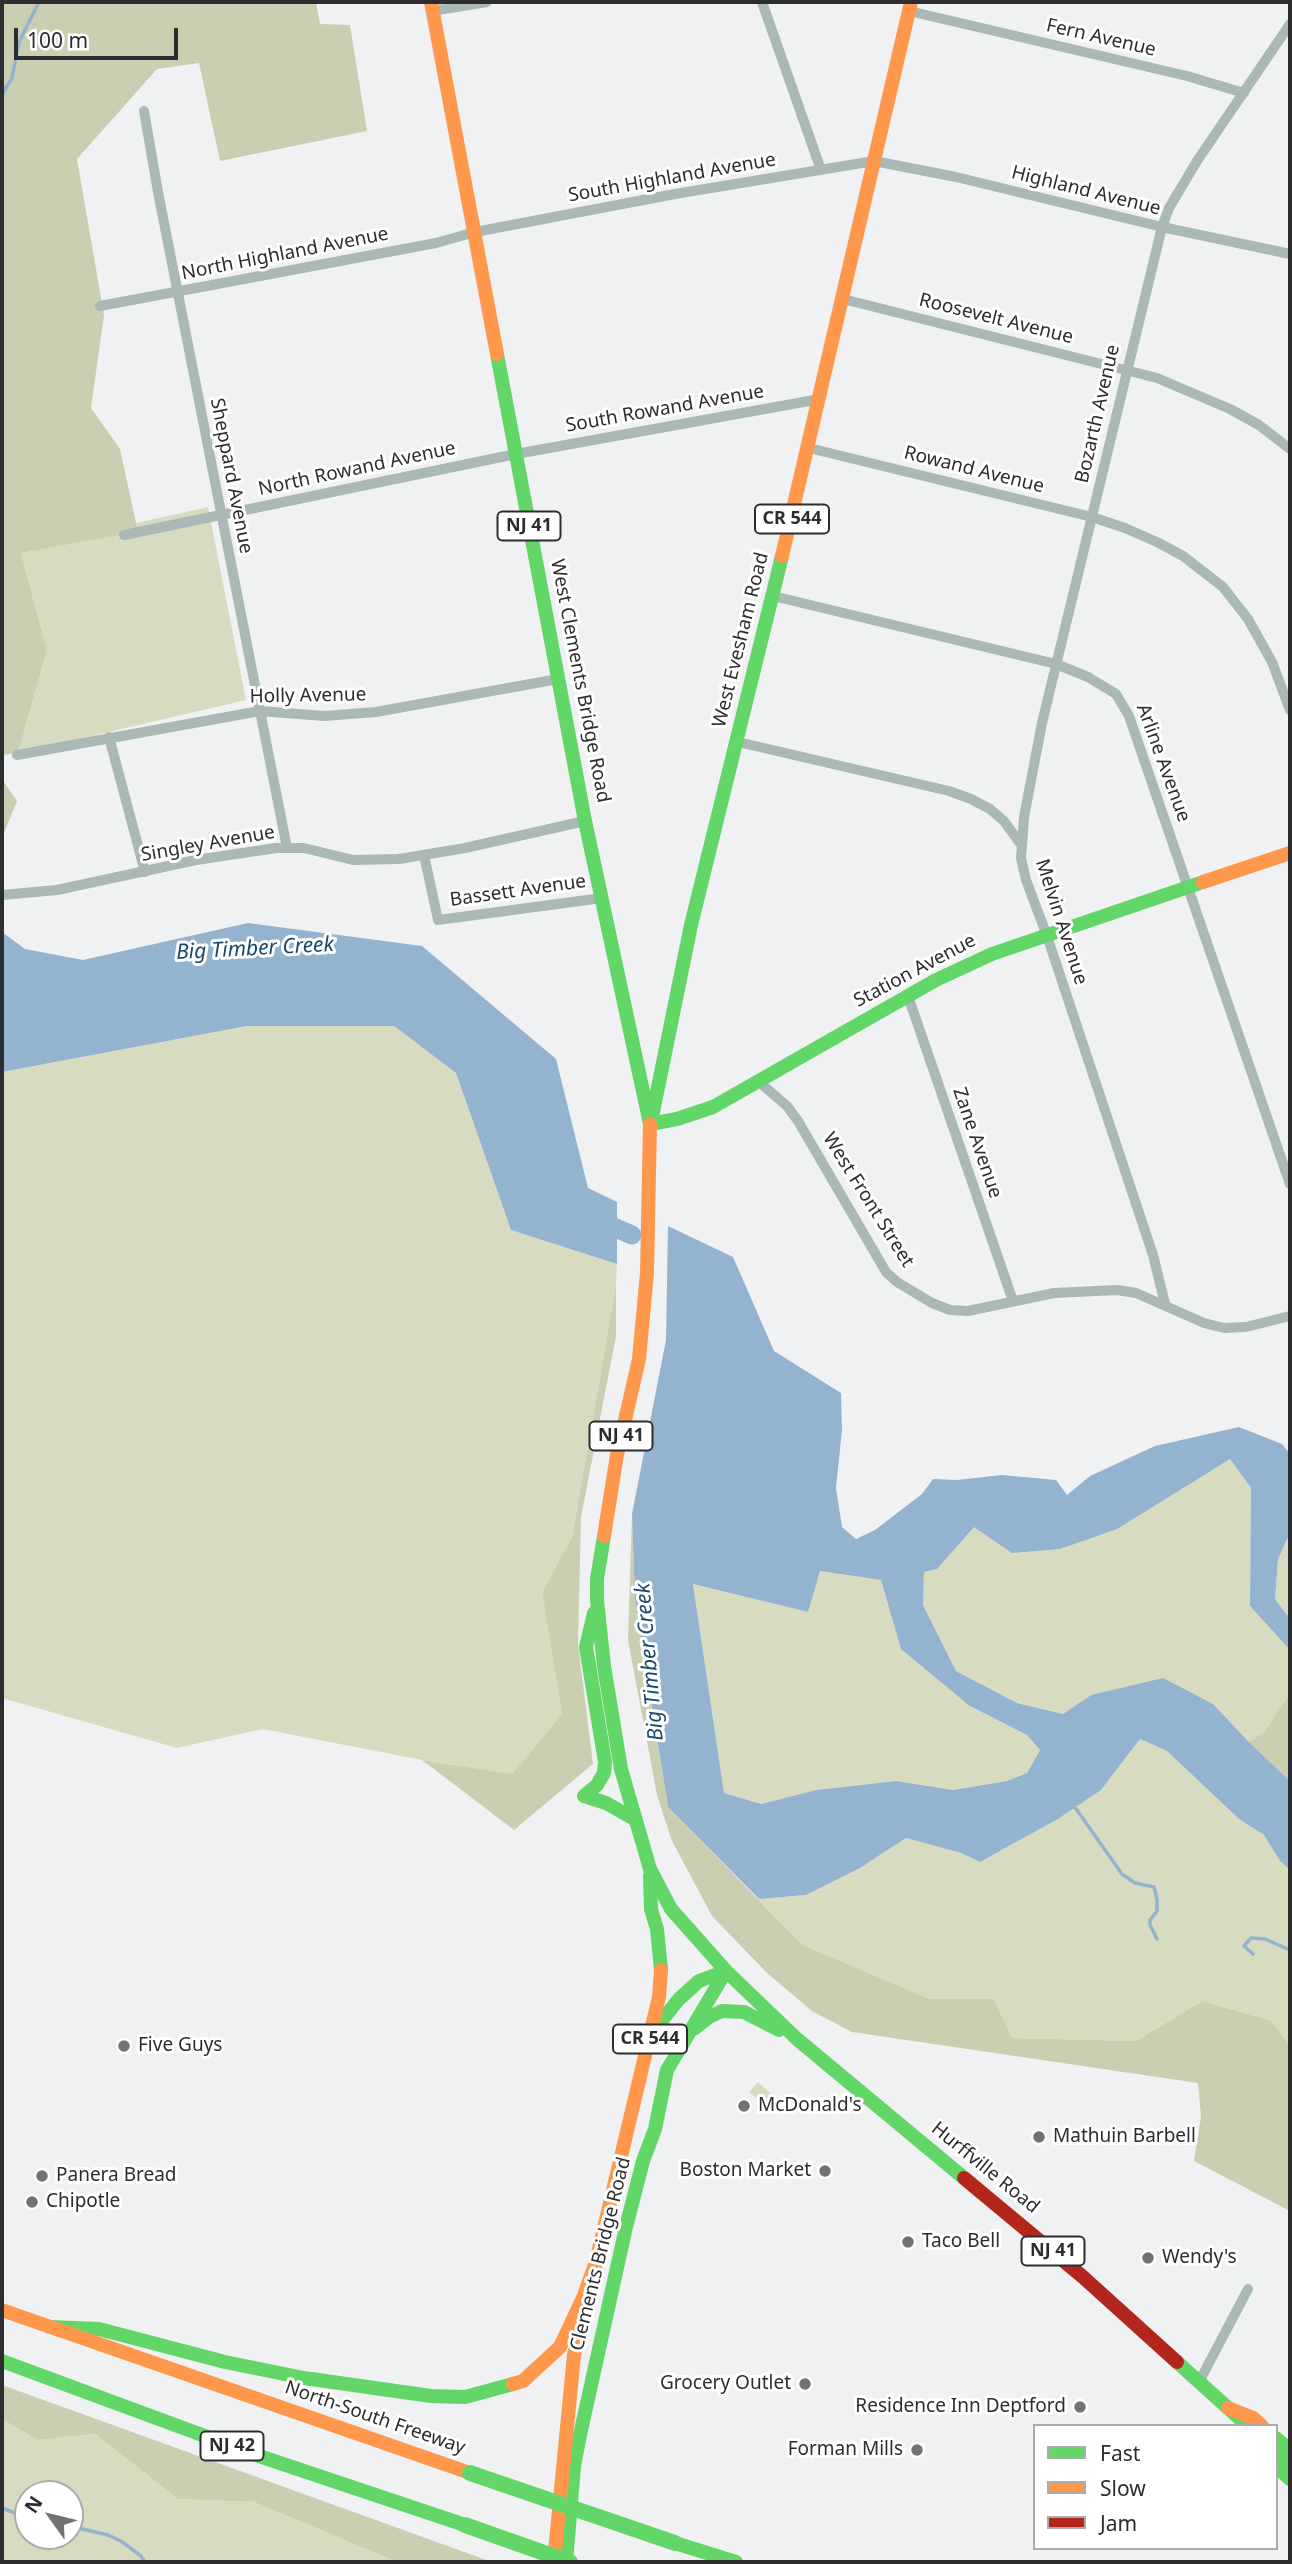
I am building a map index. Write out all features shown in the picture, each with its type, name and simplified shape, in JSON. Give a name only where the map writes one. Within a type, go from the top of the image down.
[{"type":"main road","name":"West Clements Bridge Road","points":[[431,6],[585,821],[650,1124],[647,1202]]},
{"type":"main road","name":"West Evesham Road","points":[[650,1124],[691,925],[774,596],[910,6]]},
{"type":"main road","name":"Station Avenue","points":[[650,1124],[677,1119],[713,1107],[936,980],[992,954],[1290,853]]},
{"type":"main road","points":[[634,1049],[640,1055],[652,1055],[668,1036]]},
{"type":"main road","name":"Clements Bridge Road","points":[[647,1202],[646,1273],[639,1359],[617,1455],[597,1579],[597,1600],[604,1666],[621,1769],[650,1869],[671,1909],[726,1971]]},
{"type":"main road","points":[[597,1600],[586,1647],[605,1762],[604,1773],[597,1785],[584,1796],[606,1803],[636,1820]]},
{"type":"main road","name":"Clements Bridge Road","points":[[554,2562],[574,2355],[659,1997],[661,1962],[657,1929],[651,1909],[650,1869]]},
{"type":"main road","name":"Clements Bridge Road","points":[[568,2562],[574,2466],[622,2246],[643,2161],[655,2129],[667,2070],[726,1971]]},
{"type":"main road","name":"Clements Bridge Road","points":[[647,2052],[663,2020],[679,1999],[699,1981],[726,1971]]},
{"type":"main road","name":"Hurffville Road","points":[[726,1971],[797,2039],[901,2128],[1045,2244],[1246,2424]]},
{"type":"main road","points":[[687,2034],[709,2017],[722,2011],[744,2012],[797,2039]]},
{"type":"main road","points":[[50,2327],[99,2329],[225,2362],[303,2378],[431,2396],[465,2398],[523,2381],[560,2347],[583,2298],[597,2259]]},
{"type":"main road","name":"North-South Freeway","points":[[2,2310],[470,2473],[736,2562]]},
{"type":"main road","name":"NJ 42","points":[[2,2361],[259,2456],[568,2562]]},
{"type":"main road","points":[[1228,2408],[1235,2424]]},
{"type":"main road","points":[[1228,2408],[1253,2418],[1260,2424]]},
{"type":"street","points":[[431,6],[487,2]]},
{"type":"street","points":[[762,2],[821,170]]},
{"type":"street","name":"Fern Avenue","points":[[910,6],[1244,93]]},
{"type":"street","name":"Bozarth Avenue","points":[[1022,846],[1024,817],[1056,664],[1162,228],[1169,208],[1197,162],[1290,24]]},
{"type":"street","name":"Sheppard Avenue","points":[[144,111],[287,848]]},
{"type":"street","name":"South Highland Avenue","points":[[475,232],[675,194],[874,161]]},
{"type":"street","name":"Highland Avenue","points":[[874,161],[956,177],[1162,228],[1290,254]]},
{"type":"street","name":"North Highland Avenue","points":[[100,306],[436,243],[475,232]]},
{"type":"street","name":"Roosevelt Avenue","points":[[843,299],[1126,370],[1182,388],[1259,425],[1290,449]]},
{"type":"street","name":"South Rowand Avenue","points":[[516,454],[820,399]]},
{"type":"street","name":"Rowand Avenue","points":[[809,448],[1092,517],[1160,542],[1223,587],[1260,638],[1290,710]]},
{"type":"street","name":"North Rowand Avenue","points":[[124,535],[516,454]]},
{"type":"street","name":"Arline Avenue","points":[[774,596],[1056,664],[1088,677],[1116,694],[1123,703],[1189,887],[1290,1184]]},
{"type":"street","name":"Holly Avenue","points":[[17,755],[260,711],[324,716],[376,712],[558,679]]},
{"type":"street","points":[[109,737],[145,872]]},
{"type":"street","name":"Melvin Avenue","points":[[738,742],[949,791],[990,809],[1004,821],[1022,846],[1021,858],[1026,880],[1153,1255],[1165,1304]]},
{"type":"street","name":"Singley Avenue","points":[[2,895],[57,890],[196,860],[287,848],[328,852],[353,860],[399,859],[585,821]]},
{"type":"street","name":"Bassett Avenue","points":[[424,855],[439,920],[602,898]]},
{"type":"street","name":"Zane Avenue","points":[[908,996],[1013,1301]]},
{"type":"street","name":"West Front Street","points":[[758,1082],[787,1106],[798,1121],[886,1272],[897,1282],[932,1303],[950,1310],[968,1311],[1054,1293],[1117,1290],[1136,1293],[1204,1323],[1224,1328],[1247,1327],[1290,1316]]},
{"type":"street","points":[[1199,2382],[1248,2289]]},
{"type":"green space","points":[[2,2],[316,2],[320,24],[350,25],[367,131],[220,161],[199,63],[157,69],[77,159],[104,315],[91,408],[120,449],[138,532],[21,553],[47,650],[18,753],[2,755]]},
{"type":"green space","points":[[208,507],[246,700],[18,753],[47,650],[21,553],[137,532],[136,523]]},
{"type":"green space","points":[[2,779],[17,801],[2,838]]},
{"type":"green space","points":[[247,1026],[394,1026],[456,1073],[511,1230],[617,1264],[616,1285],[572,1537],[542,1592],[562,1714],[512,1774],[422,1760],[263,1729],[177,1748],[2,1698],[2,1072]]},
{"type":"green space","points":[[616,1285],[616,1336],[581,1517],[578,1644],[593,1764],[514,1830],[422,1760],[512,1774],[562,1714],[542,1592],[572,1537]]},
{"type":"green space","points":[[1230,1459],[1251,1488],[1250,1606],[1290,1650],[1290,1693],[1265,1731],[1249,1742],[1213,1704],[1091,1695],[1063,1714],[1017,1703],[956,1671],[923,1605],[924,1572],[937,1569],[974,1526],[1133,1517]]},
{"type":"green space","points":[[632,1514],[635,1599],[668,1807],[803,1945],[930,1999],[994,1999],[1012,2038],[1136,2041],[1202,2001],[1272,2021],[1290,2046],[1290,2211],[1194,2161],[1201,2117],[1198,2083],[852,2032],[812,2011],[767,1973],[712,1916],[672,1841],[657,1795],[628,1640]]},
{"type":"green space","points":[[1290,1533],[1290,1616],[1275,1599],[1278,1559]]},
{"type":"green space","points":[[820,1571],[881,1580],[888,1604],[970,1706],[1027,1735],[1040,1750],[1027,1773],[1007,1781],[953,1790],[896,1781],[816,1790],[761,1804],[724,1793],[693,1584],[807,1612]]},
{"type":"green space","points":[[1290,1693],[1290,1781],[1249,1742],[1265,1731]]},
{"type":"green space","points":[[1140,1739],[1167,1751],[1239,1819],[1264,1835],[1280,1861],[1290,1870],[1290,2046],[1272,2021],[1202,2001],[1136,2041],[1012,2038],[994,1999],[930,1999],[803,1945],[759,1899],[806,1895],[860,1868],[906,1838],[961,1853],[980,1862],[1058,1819],[1101,1790]]},
{"type":"green space","points":[[758,2082],[778,2100],[770,2109],[749,2092]]},
{"type":"green space","points":[[2,2385],[492,2562],[397,2562],[254,2502],[178,2499],[95,2434],[37,2440],[2,2419]]},
{"type":"green space","points":[[2,2419],[37,2440],[95,2434],[178,2499],[254,2502],[397,2562],[2,2562]]},
{"type":"water","points":[[248,923],[422,946],[556,1059],[588,1188],[617,1202],[617,1264],[511,1230],[456,1073],[394,1026],[247,1026],[2,1072],[2,932],[25,949],[83,960]]},
{"type":"water","points":[[668,1226],[733,1257],[774,1351],[841,1393],[842,1430],[836,1488],[842,1527],[856,1539],[875,1530],[922,1494],[933,1479],[957,1480],[1002,1475],[1056,1480],[1067,1495],[1090,1476],[1155,1446],[1239,1427],[1282,1444],[1290,1454],[1290,1533],[1278,1559],[1275,1599],[1290,1616],[1290,1650],[1250,1606],[1251,1488],[1230,1459],[1117,1529],[1060,1549],[1012,1553],[974,1527],[937,1569],[924,1572],[923,1605],[956,1671],[1017,1703],[1063,1714],[1091,1695],[1163,1678],[1213,1704],[1290,1781],[1290,1870],[1280,1861],[1264,1835],[1239,1819],[1167,1751],[1140,1739],[1101,1790],[1058,1819],[980,1862],[961,1853],[906,1838],[860,1868],[806,1895],[759,1899],[668,1807],[635,1599],[632,1514],[666,1340]],"holes":[[[820,1571],[881,1580],[901,1649],[970,1706],[1027,1735],[1040,1750],[1027,1773],[1007,1781],[953,1790],[896,1781],[816,1790],[761,1804],[724,1793],[693,1584],[808,1612]]]},
{"type":"waterway","points":[[2,95],[12,78],[19,42],[39,2]]},
{"type":"waterway","name":"Big Timber Creek","points":[[595,1219],[632,1235]]},
{"type":"waterway","points":[[1074,1806],[1122,1874],[1135,1883],[1154,1887],[1157,1911],[1150,1920],[1150,1925],[1157,1939]]},
{"type":"waterway","points":[[1253,1954],[1244,1946],[1251,1938],[1265,1939],[1290,1950]]},
{"type":"waterway","points":[[2,2508],[14,2513]]},
{"type":"waterway","points":[[84,2529],[121,2541],[145,2562]]},
{"type":"traffic: fast","points":[[497,354],[585,821],[650,1124]]},
{"type":"traffic: fast","points":[[652,1117],[691,925],[782,556]]},
{"type":"traffic: fast","points":[[650,1124],[677,1119],[713,1107],[936,980],[992,954],[1203,882]]},
{"type":"traffic: fast","points":[[604,1536],[597,1579],[597,1600],[604,1666],[621,1769],[650,1869],[671,1909],[726,1971],[797,2039],[964,2178]]},
{"type":"traffic: fast","points":[[584,1796],[597,1785],[604,1773],[605,1762],[586,1647],[594,1613]]},
{"type":"traffic: fast","points":[[584,1796],[606,1803],[636,1820]]},
{"type":"traffic: fast","points":[[650,1875],[651,1909],[657,1929],[661,1970]]},
{"type":"traffic: fast","points":[[657,2032],[663,2019],[679,1999],[699,1981],[726,1971]]},
{"type":"traffic: fast","points":[[566,2562],[574,2466],[580,2435],[626,2227],[643,2161],[655,2129],[667,2070],[726,1971]]},
{"type":"traffic: fast","points":[[695,2028],[722,2011],[744,2012],[779,2030]]},
{"type":"traffic: fast","points":[[50,2327],[99,2329],[225,2362],[304,2378],[431,2396],[465,2397],[513,2384]]},
{"type":"traffic: fast","points":[[2,2361],[259,2456],[465,2525]]},
{"type":"traffic: fast","points":[[1177,2362],[1246,2424]]},
{"type":"traffic: fast","points":[[1278,2440],[1290,2450]]},
{"type":"traffic: fast","points":[[1278,2453],[1290,2463]]},
{"type":"traffic: fast","points":[[1278,2468],[1290,2479]]},
{"type":"traffic: fast","points":[[470,2473],[675,2543]]},
{"type":"traffic: fast","points":[[465,2525],[570,2562]]},
{"type":"traffic: fast","points":[[675,2543],[736,2562]]},
{"type":"traffic: slow","points":[[431,2],[497,354]]},
{"type":"traffic: slow","points":[[782,556],[911,2]]},
{"type":"traffic: slow","points":[[1203,882],[1290,853]]},
{"type":"traffic: slow","points":[[604,1536],[617,1455],[639,1359],[647,1273],[650,1124]]},
{"type":"traffic: slow","points":[[594,2270],[659,1997],[661,1970]]},
{"type":"traffic: slow","points":[[513,2384],[523,2381],[560,2347],[583,2298],[597,2259]]},
{"type":"traffic: slow","points":[[554,2562],[574,2355],[586,2302]]},
{"type":"traffic: slow","points":[[2,2310],[470,2473]]},
{"type":"traffic: slow","points":[[1228,2408],[1253,2418],[1260,2424]]},
{"type":"traffic: jam","points":[[964,2178],[1083,2277],[1177,2362]]},
{"type":"place","name":"Five Guys","points":[[124,2046]]},
{"type":"place","name":"McDonald's","points":[[744,2106]]},
{"type":"place","name":"Mathuin Barbell","points":[[1039,2137]]},
{"type":"place","name":"Boston Market","points":[[825,2171]]},
{"type":"place","name":"Panera Bread","points":[[42,2176]]},
{"type":"place","name":"Chipotle","points":[[32,2202]]},
{"type":"place","name":"Taco Bell","points":[[908,2242]]},
{"type":"place","name":"Wendy's","points":[[1148,2258]]},
{"type":"place","name":"Grocery Outlet","points":[[805,2384]]},
{"type":"place","name":"Residence Inn Deptford","points":[[1080,2407]]},
{"type":"place","name":"Forman Mills","points":[[917,2450]]}]
